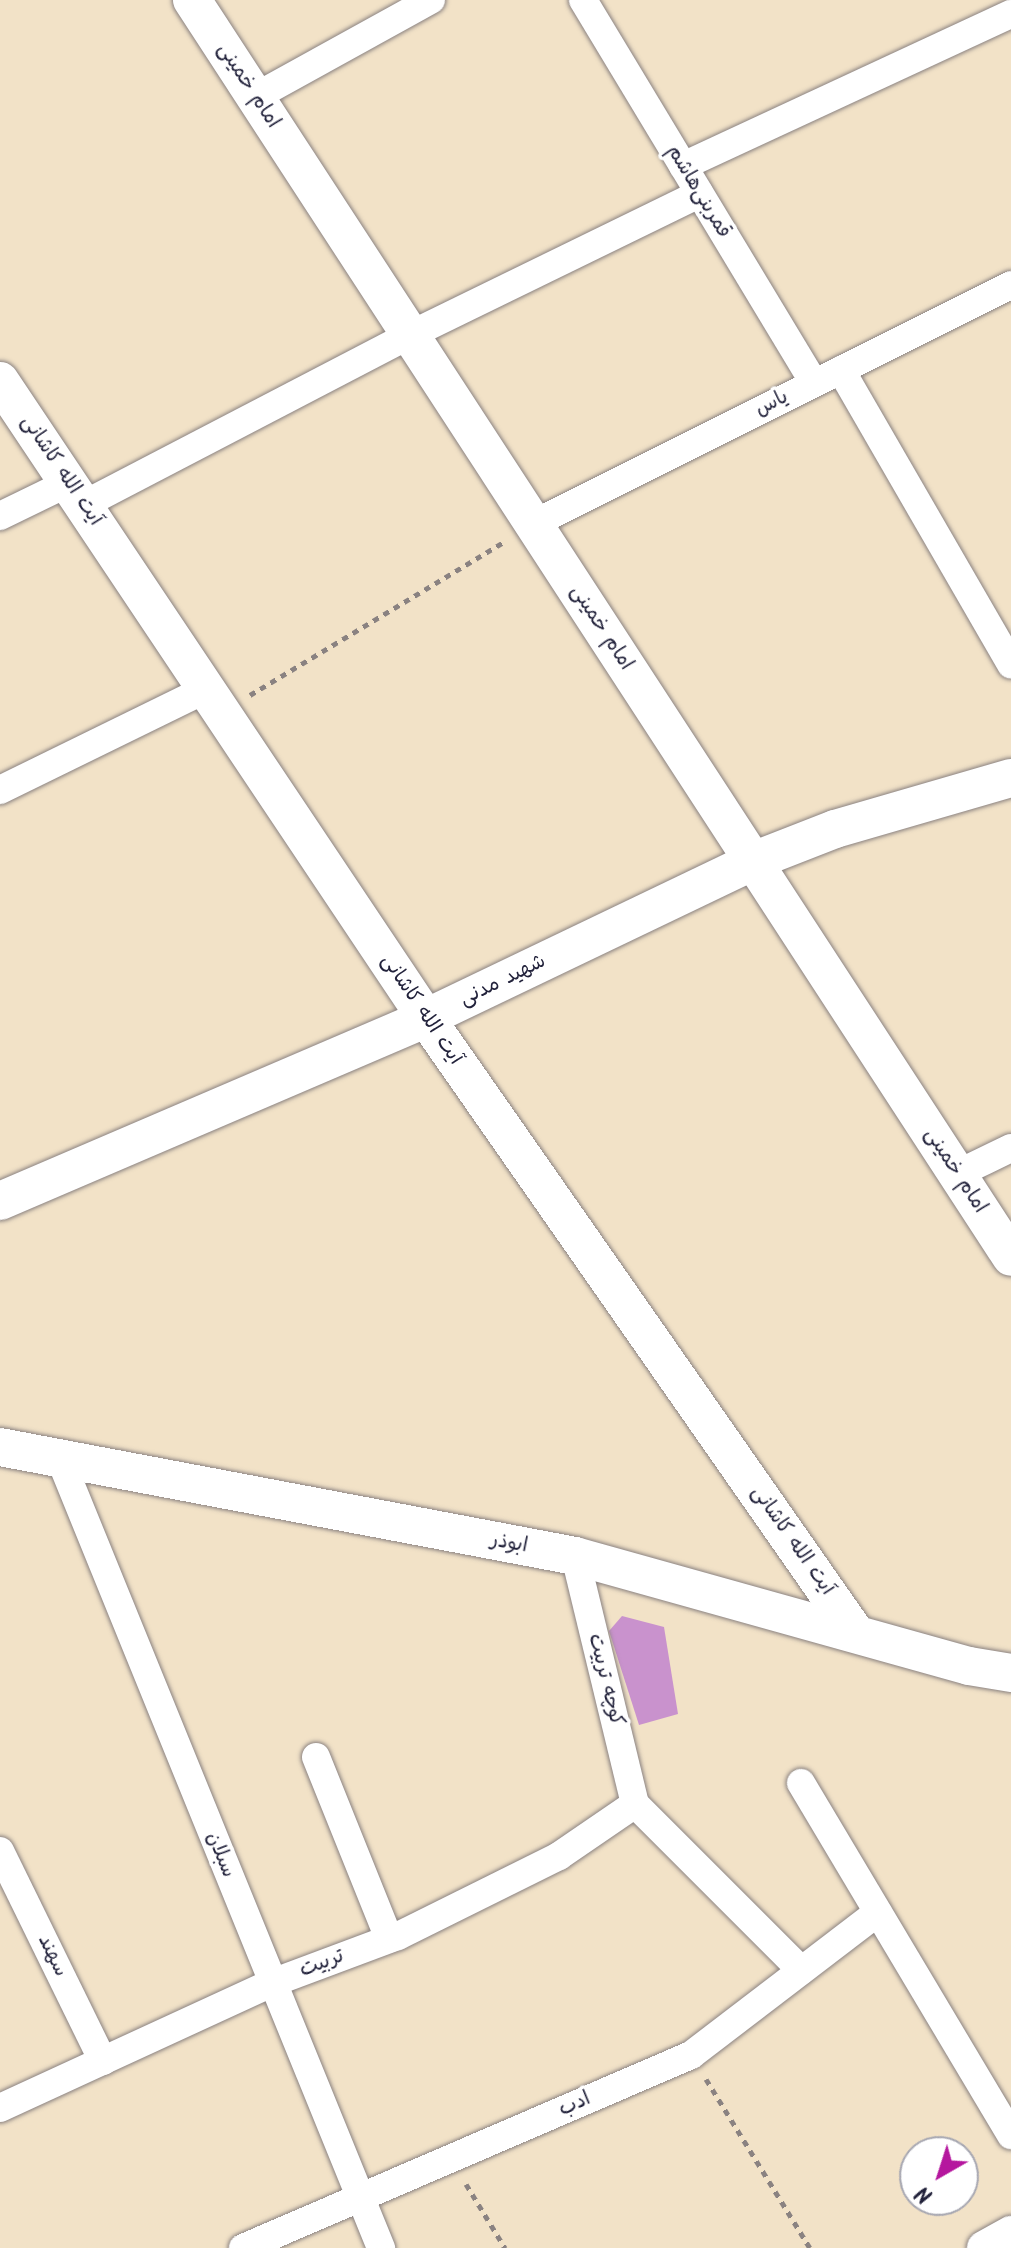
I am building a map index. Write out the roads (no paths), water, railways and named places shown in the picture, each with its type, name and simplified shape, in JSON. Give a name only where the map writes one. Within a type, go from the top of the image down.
[{"type":"main road","name":"امام خمینی","points":[[192,0],[1011,1257]]},
{"type":"main road","name":"آیت الله کاشانی","points":[[0,381],[426,1018],[854,1631]]},
{"type":"main road","name":"شهید مدنی","points":[[0,1201],[426,1018],[753,861],[835,829],[1011,778]]},
{"type":"main road","name":"ابوذر","points":[[0,1447],[575,1556],[854,1631],[969,1666],[1011,1673]]},
{"type":"street","points":[[255,97],[431,0]]},
{"type":"street","name":"قمربنی‌هاشم","points":[[583,0],[814,383]]},
{"type":"street","points":[[683,166],[1011,14]]},
{"type":"street","points":[[0,516],[76,494],[699,194]]},
{"type":"street","name":"یاس","points":[[533,524],[1011,285]]},
{"type":"street","points":[[841,370],[1011,664]]},
{"type":"street","points":[[0,790],[214,701]]},
{"type":"street","points":[[957,1174],[1011,1148]]},
{"type":"street","name":"سبلان","points":[[61,1461],[381,2248]]},
{"type":"street","name":"کوچه تربیت","points":[[575,1556],[635,1804]]},
{"type":"street","points":[[316,1757],[389,1939]]},
{"type":"street","points":[[801,1783],[1011,2135]]},
{"type":"street","points":[[635,1804],[801,1970]]},
{"type":"street","name":"تربیت","points":[[0,2108],[272,1983],[389,1939],[559,1856],[635,1804]]},
{"type":"street","name":"سهند","points":[[0,1851],[103,2061]]},
{"type":"street","name":"ادب","points":[[243,2248],[691,2055],[878,1912]]},
{"type":"street","points":[[984,2248],[1011,2233]]}]
